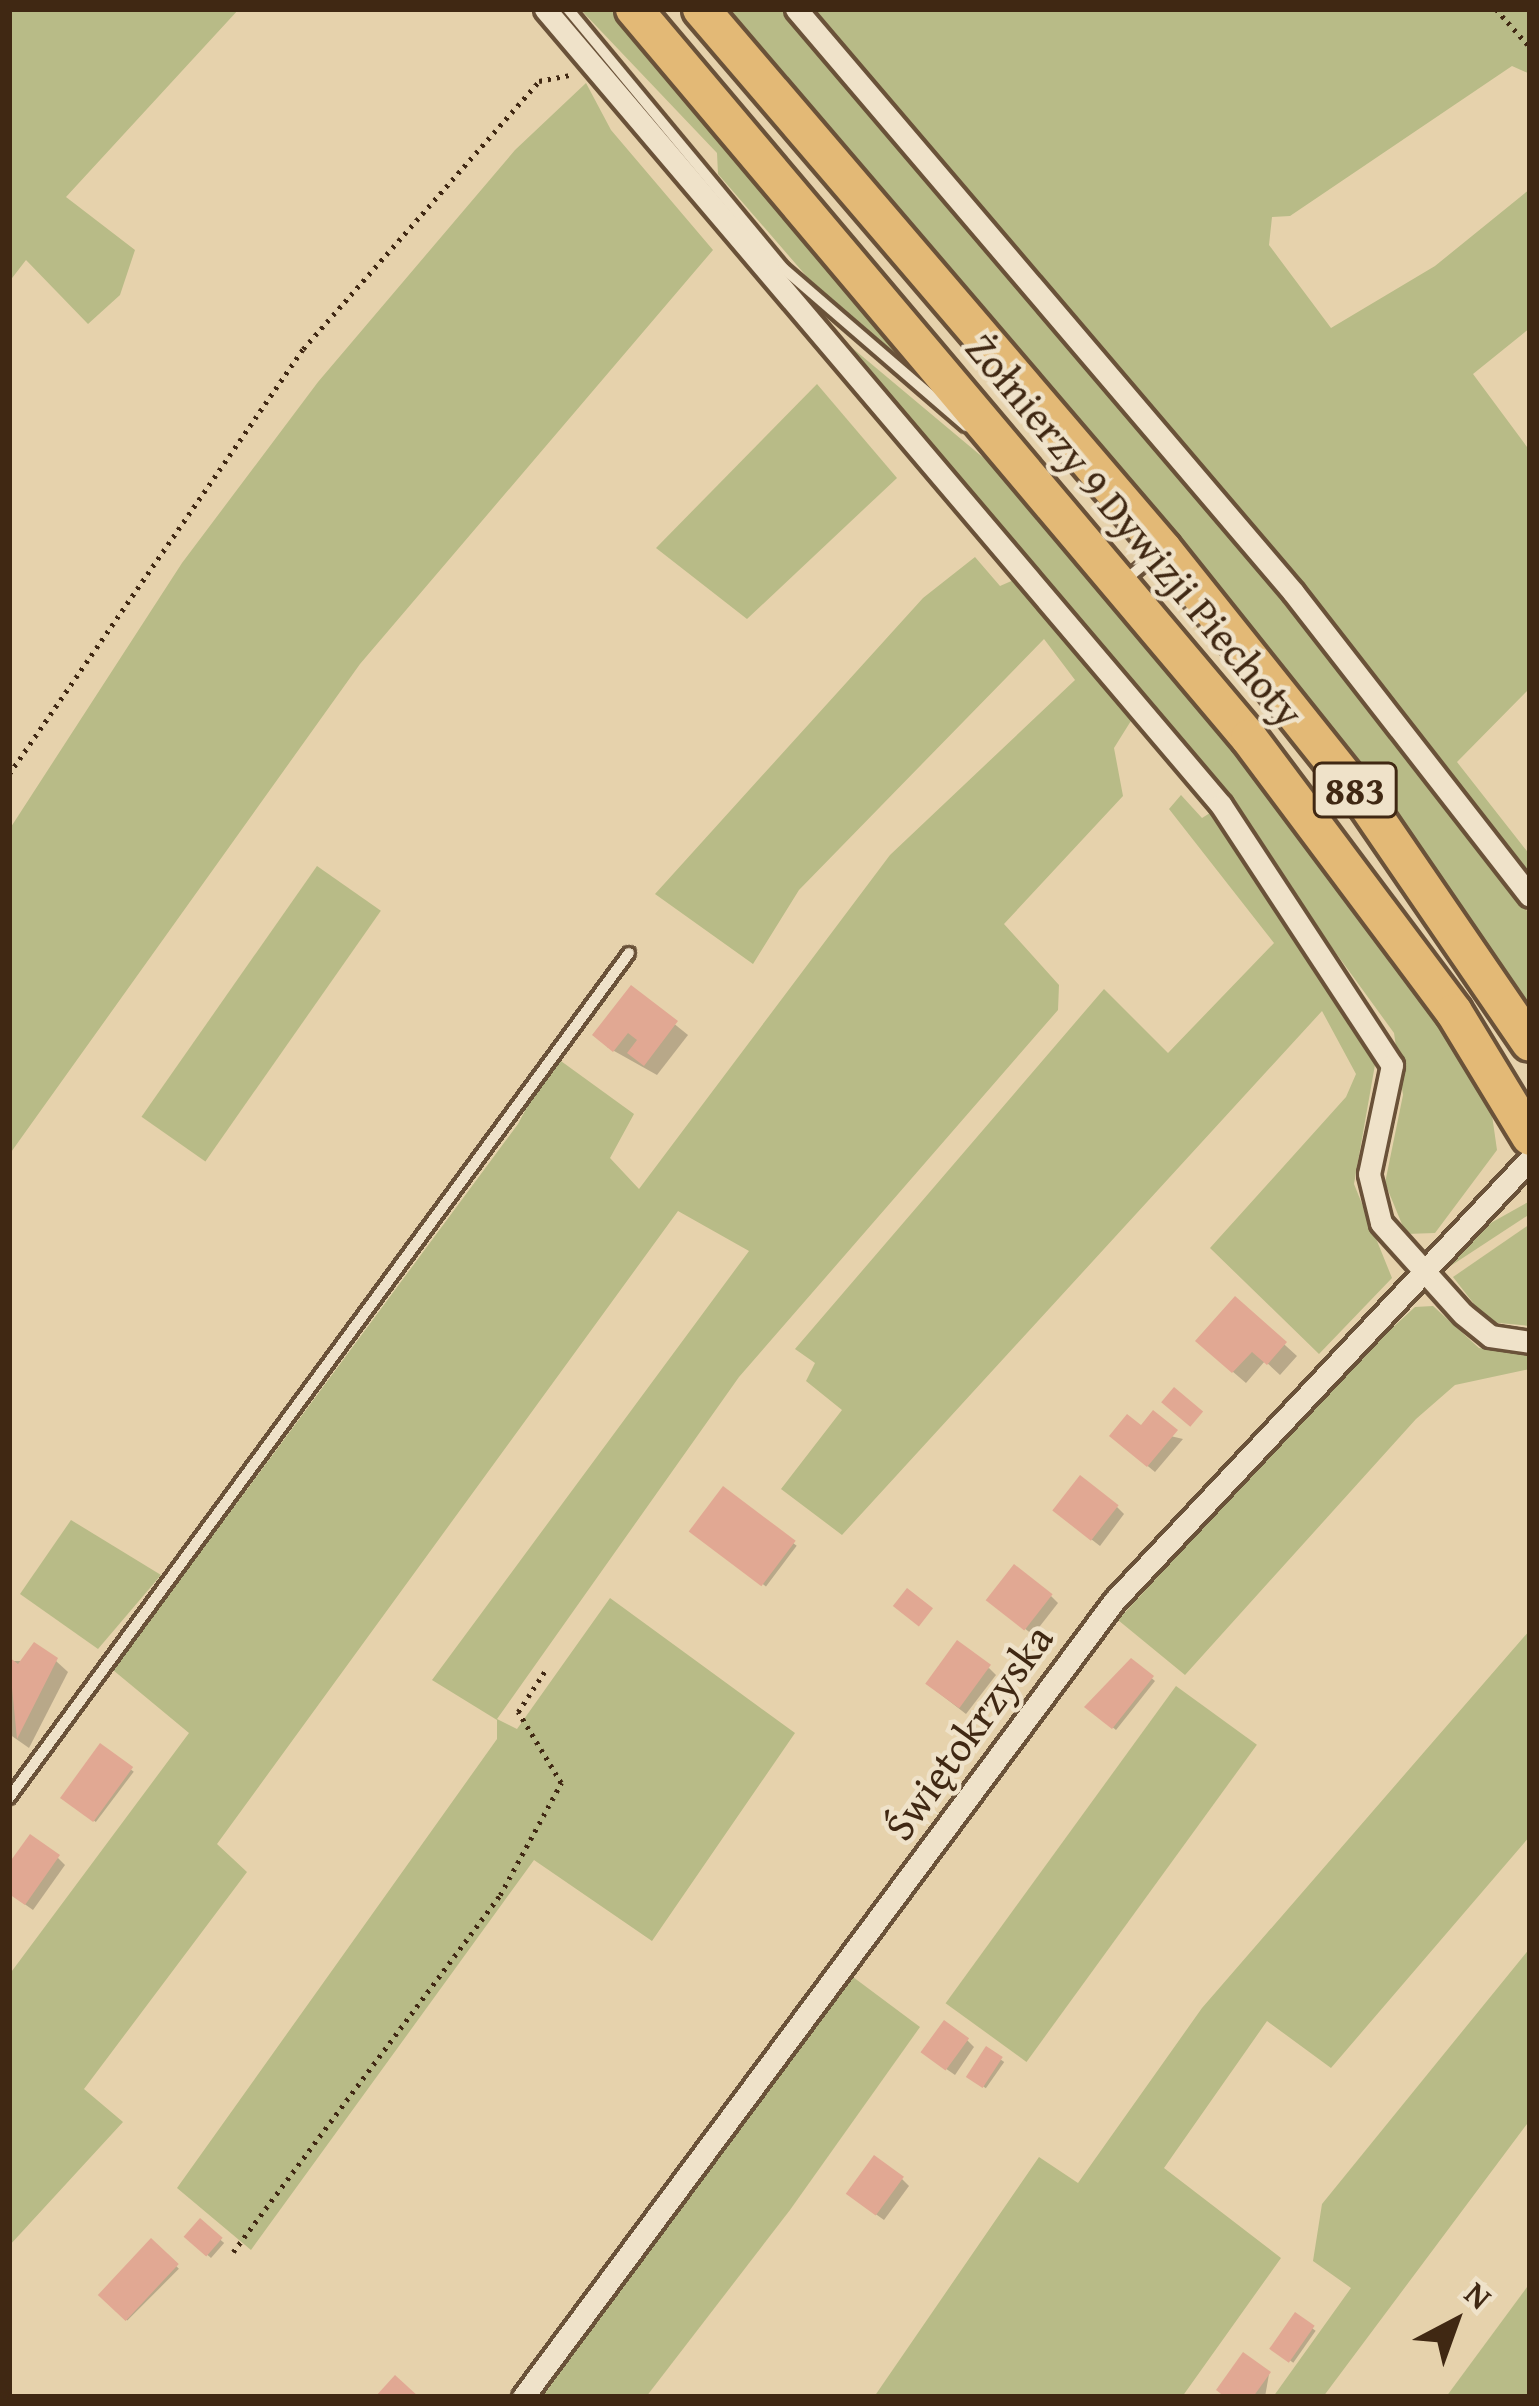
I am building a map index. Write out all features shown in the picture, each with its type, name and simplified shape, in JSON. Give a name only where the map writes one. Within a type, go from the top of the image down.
[{"type":"highway","name":"Żołnierzy 9 Dywizji Piechoty","points":[[634,9],[1069,517],[1354,871],[1530,1137]]},
{"type":"highway","name":"Żołnierzy 9 Dywizji Piechoty","points":[[701,9],[1162,549],[1367,805],[1530,1042]]},
{"type":"street","points":[[545,9],[1246,842],[1392,1065],[1369,1174],[1381,1223],[1490,1336],[1530,1342]]},
{"type":"street","points":[[796,9],[1293,592],[1530,896]]},
{"type":"street","name":"Świętokrzyska","points":[[523,2397],[1114,1601],[1421,1268],[1530,1159]]},
{"type":"lane","points":[[568,9],[815,301],[1069,517]]},
{"type":"lane","points":[[1123,582],[1162,549]]},
{"type":"lane","points":[[9,1798],[629,952]]},
{"type":"path","points":[[1496,9],[1530,47]]},
{"type":"path","points":[[9,774],[125,592],[416,214],[539,81],[599,74]]},
{"type":"path","points":[[233,2252],[500,1895],[541,1821],[558,1770],[518,1712],[545,1671]]},
{"type":"green space","points":[[9,9],[239,9],[66,197],[135,250],[120,295],[88,324],[26,260],[9,282]]},
{"type":"green space","points":[[580,9],[611,9],[922,379],[808,278],[718,174],[717,153]]},
{"type":"green space","points":[[722,9],[783,9],[1382,719],[1530,915],[1530,1010],[1232,605]]},
{"type":"green space","points":[[814,9],[1530,9],[1530,74],[1512,66],[1290,216],[1272,217],[1269,245],[1331,328],[1435,266],[1530,189],[1530,328],[1473,374],[1530,451],[1530,688],[1457,762],[1530,855],[1530,884],[1259,532]]},
{"type":"green space","points":[[586,83],[611,130],[713,250],[360,664],[9,1155],[9,830],[182,563],[318,382],[515,150]]},
{"type":"green space","points":[[832,331],[1028,495],[1264,781],[1490,1101],[1497,1150],[1435,1233],[1406,1234],[1385,1183],[1403,1095],[1394,1033],[1200,766]]},
{"type":"green space","points":[[817,384],[897,478],[747,619],[656,548]]},
{"type":"green space","points":[[975,557],[1000,586],[1016,579],[1134,716],[1114,748],[1123,796],[1004,924],[1059,985],[1058,1010],[739,1377],[497,1719],[517,1729],[610,1598],[795,1733],[652,1941],[534,1860],[251,2250],[177,2188],[497,1739],[497,1720],[432,1680],[749,1251],[678,1211],[217,1844],[247,1872],[84,2089],[123,2122],[9,2246],[9,1975],[189,1733],[113,1670],[518,1124],[554,1056],[634,1114],[610,1158],[639,1189],[890,855],[1075,680],[1044,639],[799,890],[753,964],[655,894],[923,598]]},
{"type":"green space","points":[[1181,795],[1202,818],[1210,813],[1376,1059],[1354,1184],[1392,1278],[1319,1354],[1210,1248],[1346,1097],[1356,1074],[1322,1011],[842,1535],[781,1489],[842,1410],[806,1381],[815,1363],[795,1349],[1104,989],[1168,1053],[1274,943],[1169,809]]},
{"type":"green space","points":[[317,866],[381,911],[205,1161],[141,1117]]},
{"type":"green space","points":[[1530,1201],[1530,1214],[1449,1267],[1480,1229]]},
{"type":"green space","points":[[1530,1224],[1530,1326],[1488,1322],[1453,1277]]},
{"type":"green space","points":[[1433,1306],[1479,1348],[1530,1356],[1530,1369],[1455,1385],[1416,1419],[1185,1675],[1118,1620],[1354,1363],[1415,1307]]},
{"type":"green space","points":[[71,1520],[161,1575],[98,1649],[20,1594]]},
{"type":"green space","points":[[1530,1630],[1530,1836],[1331,2068],[1267,2021],[1164,2168],[1281,2258],[1182,2397],[874,2397],[1039,2157],[1078,2183],[1202,2008]]},
{"type":"green space","points":[[1176,1686],[1257,1745],[1026,2062],[946,2003]]},
{"type":"green space","points":[[1530,1948],[1530,2120],[1323,2397],[1273,2397],[1351,2288],[1313,2261],[1322,2204]]},
{"type":"green space","points":[[853,1977],[920,2027],[790,2210],[646,2397],[542,2397]]},
{"type":"green space","points":[[1530,2283],[1530,2397],[1446,2397]]},
{"type":"building","points":[[631,985],[678,1021],[644,1066],[627,1053],[637,1040],[628,1033],[613,1052],[592,1035]]},
{"type":"building","points":[[1235,1296],[1287,1342],[1267,1365],[1252,1352],[1232,1373],[1195,1341]]},
{"type":"building","points":[[1174,1387],[1203,1411],[1190,1427],[1161,1402]]},
{"type":"building","points":[[1153,1410],[1178,1430],[1147,1467],[1109,1436],[1127,1414],[1141,1425]]},
{"type":"building","points":[[1080,1475],[1119,1505],[1091,1541],[1052,1510]]},
{"type":"building","points":[[723,1486],[796,1541],[761,1586],[689,1532]]},
{"type":"building","points":[[1014,1564],[1053,1594],[1024,1630],[986,1600]]},
{"type":"building","points":[[907,1588],[933,1608],[919,1626],[893,1606]]},
{"type":"building","points":[[957,1640],[991,1665],[959,1708],[925,1684]]},
{"type":"building","points":[[34,1642],[58,1658],[17,1739],[9,1657],[18,1664]]},
{"type":"building","points":[[1131,1658],[1154,1676],[1112,1729],[1084,1707]]},
{"type":"building","points":[[100,1743],[133,1767],[93,1822],[60,1798]]},
{"type":"building","points":[[30,1834],[60,1855],[25,1905],[9,1894],[9,1863]]},
{"type":"building","points":[[944,2020],[969,2038],[946,2071],[920,2052]]},
{"type":"building","points":[[986,2046],[1003,2057],[983,2088],[966,2077]]},
{"type":"building","points":[[874,2155],[904,2177],[876,2216],[846,2194]]},
{"type":"building","points":[[200,2218],[223,2238],[206,2257],[184,2237]]},
{"type":"building","points":[[151,2238],[179,2264],[126,2321],[98,2295]]},
{"type":"building","points":[[1295,2312],[1315,2326],[1289,2363],[1269,2349]]},
{"type":"building","points":[[1243,2352],[1271,2372],[1253,2397],[1225,2397],[1216,2390]]},
{"type":"building","points":[[395,2375],[419,2397],[375,2397]]}]
